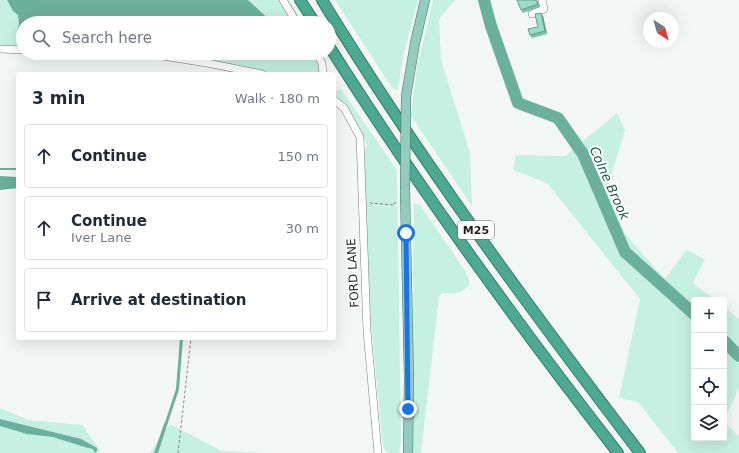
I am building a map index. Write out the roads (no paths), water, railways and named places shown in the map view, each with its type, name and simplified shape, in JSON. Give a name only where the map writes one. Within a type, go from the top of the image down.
[{"type":"highway","points":[[300,0],[310,16]]},
{"type":"highway","name":"M25","points":[[322,0],[333,16]]},
{"type":"highway","name":"M25","points":[[336,21],[438,176],[562,350],[640,453]]},
{"type":"highway","name":"M25","points":[[336,57],[414,174],[482,271],[567,387],[618,453]]},
{"type":"main road","points":[[408,453],[409,380],[405,203],[406,96],[415,43],[425,0]]},
{"type":"street","points":[[283,0],[293,16]]},
{"type":"street","points":[[532,14],[544,9],[542,0]]},
{"type":"street","points":[[0,49],[16,50]]},
{"type":"street","points":[[193,60],[247,72]]},
{"type":"street","points":[[320,60],[323,72]]},
{"type":"street","name":"FORD LANE","points":[[336,102],[344,108],[360,137],[361,203],[367,331],[378,453]]},
{"type":"waterway","name":"Colne Brook","points":[[484,0],[491,26],[518,103],[558,118],[583,154],[625,252],[691,311]]},
{"type":"waterway","points":[[0,169],[16,169]]},
{"type":"waterway","points":[[0,189],[16,187]]},
{"type":"waterway","name":"Colne Brook","points":[[727,344],[739,356]]},
{"type":"waterway","points":[[155,453],[165,424]]}]
